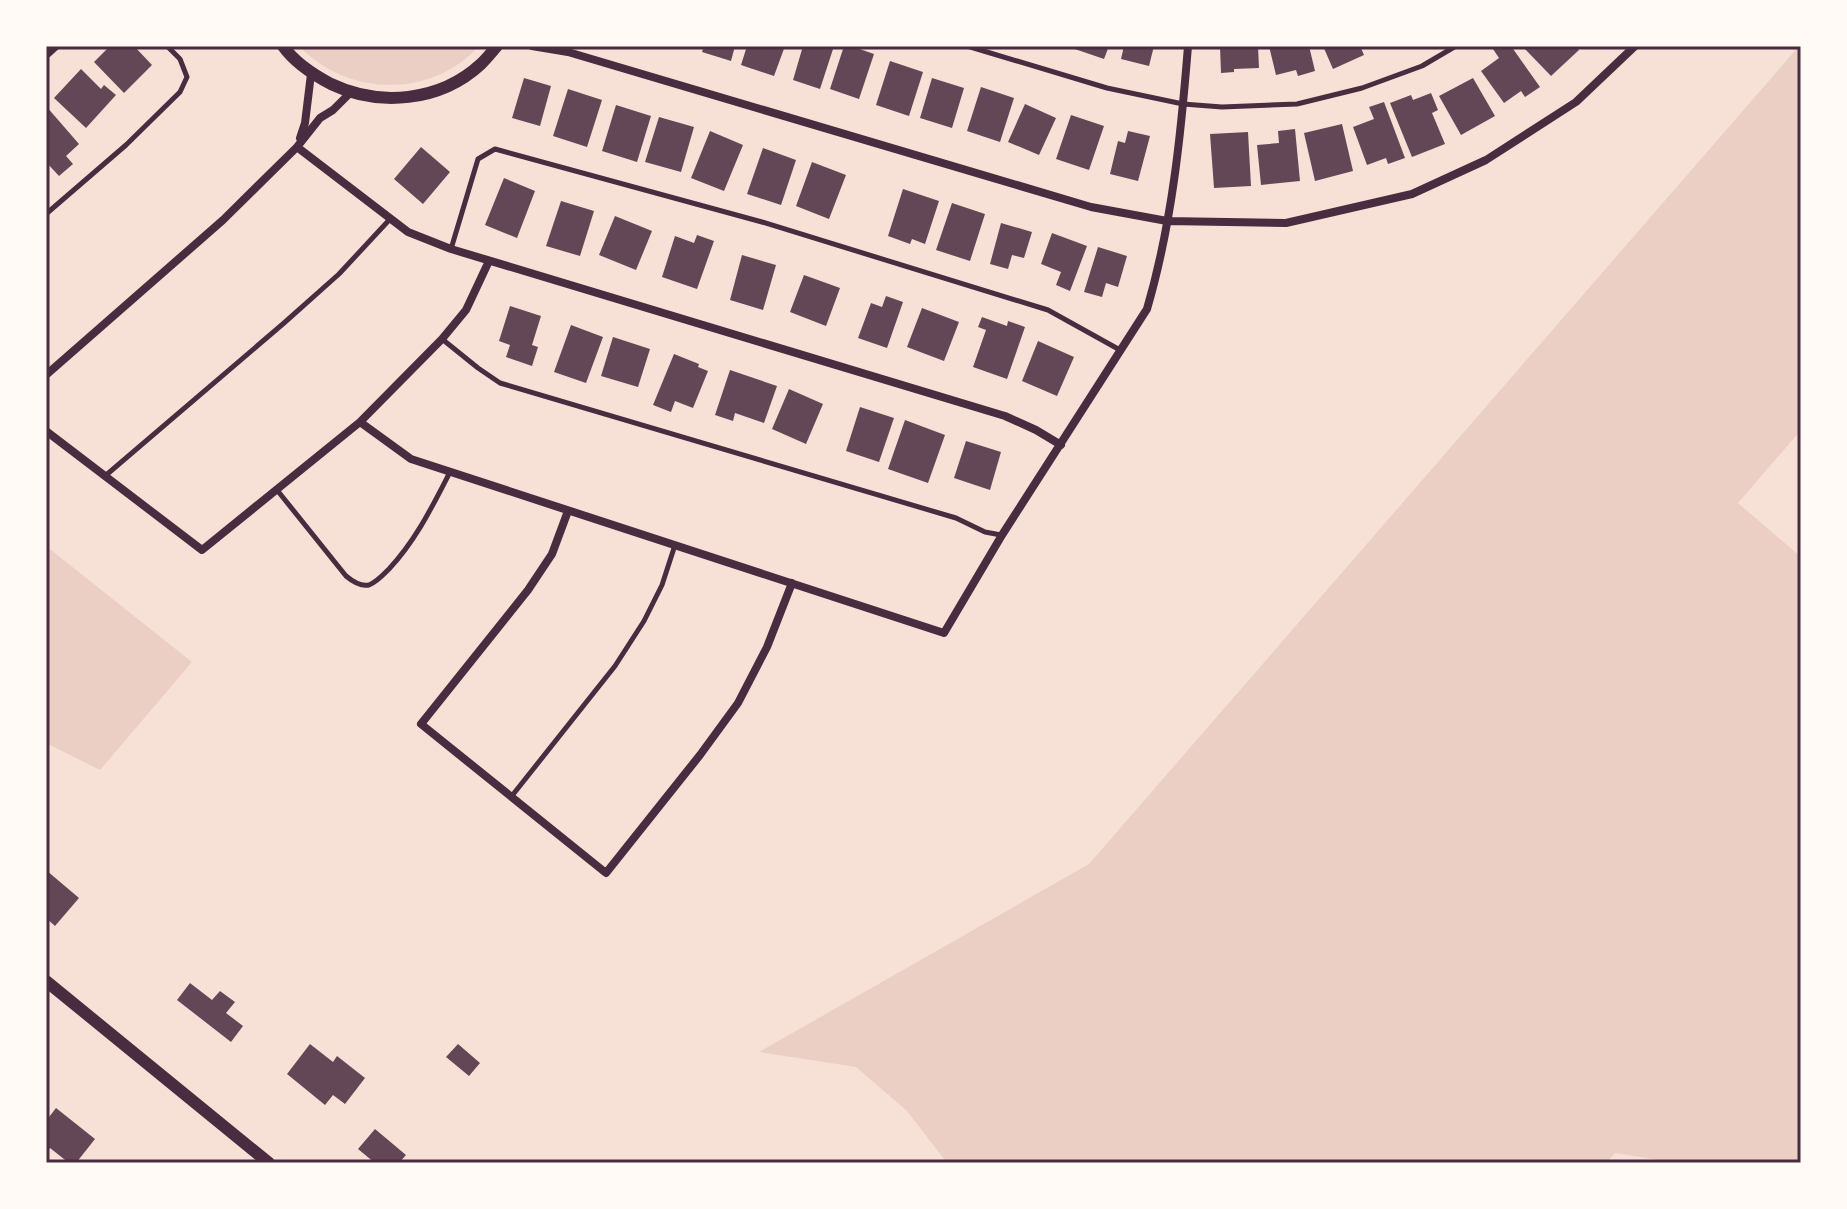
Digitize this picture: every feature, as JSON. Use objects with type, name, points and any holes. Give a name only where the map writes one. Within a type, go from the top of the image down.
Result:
[{"type":"street","points":[[46,55],[56,46]]},
{"type":"street","points":[[283,46],[311,74],[350,93],[384,99],[418,96],[451,85],[479,66],[497,46]]},
{"type":"street","points":[[532,46],[565,49],[1091,207],[1167,221],[1286,223],[1412,194],[1486,160],[1576,102],[1635,46]]},
{"type":"street","points":[[360,422],[411,459],[944,633],[1002,535],[1147,309],[1158,274],[1167,221],[1188,46]]},
{"type":"street","points":[[297,147],[305,123],[311,74]]},
{"type":"street","points":[[46,375],[223,220],[297,147],[320,118],[350,93]]},
{"type":"street","points":[[297,147],[408,232],[451,249],[1005,416],[1061,445]]},
{"type":"street","points":[[46,431],[202,550],[360,422],[442,339],[466,310],[489,261]]},
{"type":"street","points":[[568,511],[552,554],[528,590],[421,724],[606,873],[738,703],[767,647],[792,583]]},
{"type":"street","points":[[46,981],[269,1163]]},
{"type":"lane","points":[[46,214],[126,145],[180,92],[187,77],[180,59],[167,46]]},
{"type":"lane","points":[[967,46],[1107,88],[1183,104],[1222,107],[1297,104],[1362,88],[1422,66],[1456,46]]},
{"type":"lane","points":[[451,249],[478,159],[495,149],[762,222],[1048,310],[1121,350]]},
{"type":"lane","points":[[105,476],[339,274],[391,218]]},
{"type":"lane","points":[[442,339],[500,383],[956,518],[985,532],[1002,535]]},
{"type":"lane","points":[[277,490],[346,576],[360,585],[368,585],[378,580],[412,541],[450,472]]},
{"type":"lane","points":[[511,797],[615,666],[656,597],[675,545]]},
{"type":"shaded area","points":[[299,46],[479,46],[438,76],[414,83],[389,85],[341,75],[319,63]]},
{"type":"shaded area","points":[[1799,46],[1801,430],[1738,503],[1801,557],[1801,1163],[1677,1163],[1615,1153],[1606,1163],[947,1163],[907,1111],[856,1067],[759,1052],[1089,864]]},
{"type":"shaded area","points":[[46,546],[192,662],[100,770],[46,743]]},
{"type":"building","points":[[110,46],[134,46],[152,65],[124,93],[94,62]]},
{"type":"building","points":[[704,46],[735,46],[731,61],[702,52]]},
{"type":"building","points":[[747,46],[785,46],[774,76],[741,65]]},
{"type":"building","points":[[803,46],[810,49],[811,46],[834,46],[820,89],[793,80]]},
{"type":"building","points":[[844,46],[874,54],[859,99],[830,89]]},
{"type":"building","points":[[1066,46],[1109,46],[1104,59]]},
{"type":"building","points":[[1124,46],[1154,46],[1149,66],[1121,59]]},
{"type":"building","points":[[1220,46],[1258,46],[1259,68],[1221,73]]},
{"type":"building","points":[[1269,46],[1309,46],[1315,71],[1298,76],[1296,70],[1276,75]]},
{"type":"building","points":[[1323,46],[1360,46],[1364,55],[1333,69]]},
{"type":"building","points":[[1491,46],[1511,46],[1540,87],[1525,97],[1521,91],[1504,103],[1481,71],[1499,58]]},
{"type":"building","points":[[1522,46],[1575,46],[1579,50],[1551,76]]},
{"type":"building","points":[[890,61],[923,72],[909,116],[876,105]]},
{"type":"building","points":[[81,69],[101,89],[104,85],[116,95],[86,128],[54,98]]},
{"type":"building","points":[[524,78],[551,86],[540,126],[512,118]]},
{"type":"building","points":[[932,78],[964,88],[952,128],[920,118]]},
{"type":"building","points":[[1473,78],[1495,116],[1461,135],[1439,96]]},
{"type":"building","points":[[981,87],[1014,98],[1000,142],[967,131]]},
{"type":"building","points":[[568,89],[602,100],[587,147],[553,136]]},
{"type":"building","points":[[1431,93],[1438,110],[1432,113],[1445,144],[1412,157],[1390,103],[1411,95],[1413,100]]},
{"type":"building","points":[[1384,102],[1405,158],[1388,164],[1386,158],[1367,165],[1353,127],[1374,119],[1369,107]]},
{"type":"building","points":[[1025,104],[1056,118],[1039,155],[1008,142]]},
{"type":"building","points":[[616,105],[651,116],[637,162],[602,151]]},
{"type":"building","points":[[46,106],[79,144],[66,156],[73,164],[59,176],[46,162]]},
{"type":"building","points":[[1071,115],[1104,126],[1089,170],[1056,159]]},
{"type":"building","points":[[659,117],[694,127],[681,172],[645,162]]},
{"type":"building","points":[[1342,124],[1353,171],[1315,181],[1304,133]]},
{"type":"building","points":[[1295,129],[1300,181],[1261,185],[1257,145],[1279,143],[1278,131]]},
{"type":"building","points":[[710,131],[743,145],[724,191],[691,178]]},
{"type":"building","points":[[1128,131],[1150,136],[1138,181],[1110,174],[1118,141],[1125,143]]},
{"type":"building","points":[[1248,132],[1251,186],[1214,188],[1210,134]]},
{"type":"building","points":[[421,147],[450,172],[423,204],[394,179]]},
{"type":"building","points":[[763,148],[796,160],[781,205],[747,194]]},
{"type":"building","points":[[812,162],[846,175],[829,219],[796,206]]},
{"type":"building","points":[[504,178],[535,191],[517,238],[485,225]]},
{"type":"building","points":[[903,189],[939,201],[925,244],[912,239],[910,244],[888,236]]},
{"type":"building","points":[[561,201],[594,211],[580,256],[546,246]]},
{"type":"building","points":[[952,203],[985,214],[970,261],[936,250]]},
{"type":"building","points":[[615,216],[652,231],[636,270],[599,255]]},
{"type":"building","points":[[1001,223],[1032,232],[1024,258],[1012,255],[1008,269],[990,264]]},
{"type":"building","points":[[1052,233],[1087,246],[1070,291],[1056,285],[1061,272],[1041,264]]},
{"type":"building","points":[[697,235],[714,241],[697,289],[662,277],[675,236],[694,243]]},
{"type":"building","points":[[1098,247],[1127,256],[1118,287],[1106,283],[1102,297],[1084,292]]},
{"type":"building","points":[[742,255],[776,265],[763,310],[730,300]]},
{"type":"building","points":[[804,275],[840,288],[826,326],[790,312]]},
{"type":"building","points":[[886,296],[903,302],[887,348],[858,338],[871,303],[882,307]]},
{"type":"building","points":[[510,306],[541,316],[532,345],[538,347],[532,366],[506,357],[510,345],[499,341]]},
{"type":"building","points":[[922,308],[959,322],[944,361],[907,347]]},
{"type":"building","points":[[982,317],[1007,326],[1008,321],[1025,327],[1007,379],[973,367],[986,330],[978,327]]},
{"type":"building","points":[[571,325],[603,337],[586,383],[554,372]]},
{"type":"building","points":[[613,337],[650,349],[638,387],[601,376]]},
{"type":"building","points":[[1038,341],[1074,357],[1057,396],[1022,381]]},
{"type":"building","points":[[674,354],[708,371],[693,408],[675,401],[671,412],[653,405]]},
{"type":"building","points":[[730,370],[777,386],[764,423],[735,413],[733,421],[715,415]]},
{"type":"building","points":[[789,389],[823,404],[806,444],[772,429]]},
{"type":"building","points":[[860,407],[894,418],[879,462],[846,451]]},
{"type":"building","points":[[905,420],[945,435],[928,483],[888,469]]},
{"type":"building","points":[[966,441],[1001,452],[990,490],[954,478]]},
{"type":"building","points":[[46,870],[79,898],[55,926],[46,918]]},
{"type":"building","points":[[190,983],[212,1000],[220,991],[235,1002],[226,1013],[243,1026],[231,1042],[177,1000]]},
{"type":"building","points":[[310,1044],[333,1062],[337,1056],[365,1078],[345,1104],[333,1095],[325,1105],[287,1074]]},
{"type":"building","points":[[458,1044],[480,1063],[469,1076],[446,1057]]},
{"type":"building","points":[[56,1108],[95,1139],[76,1163],[69,1163],[50,1148],[46,1153],[46,1121]]},
{"type":"building","points":[[375,1129],[406,1155],[399,1163],[375,1163],[358,1149]]}]
